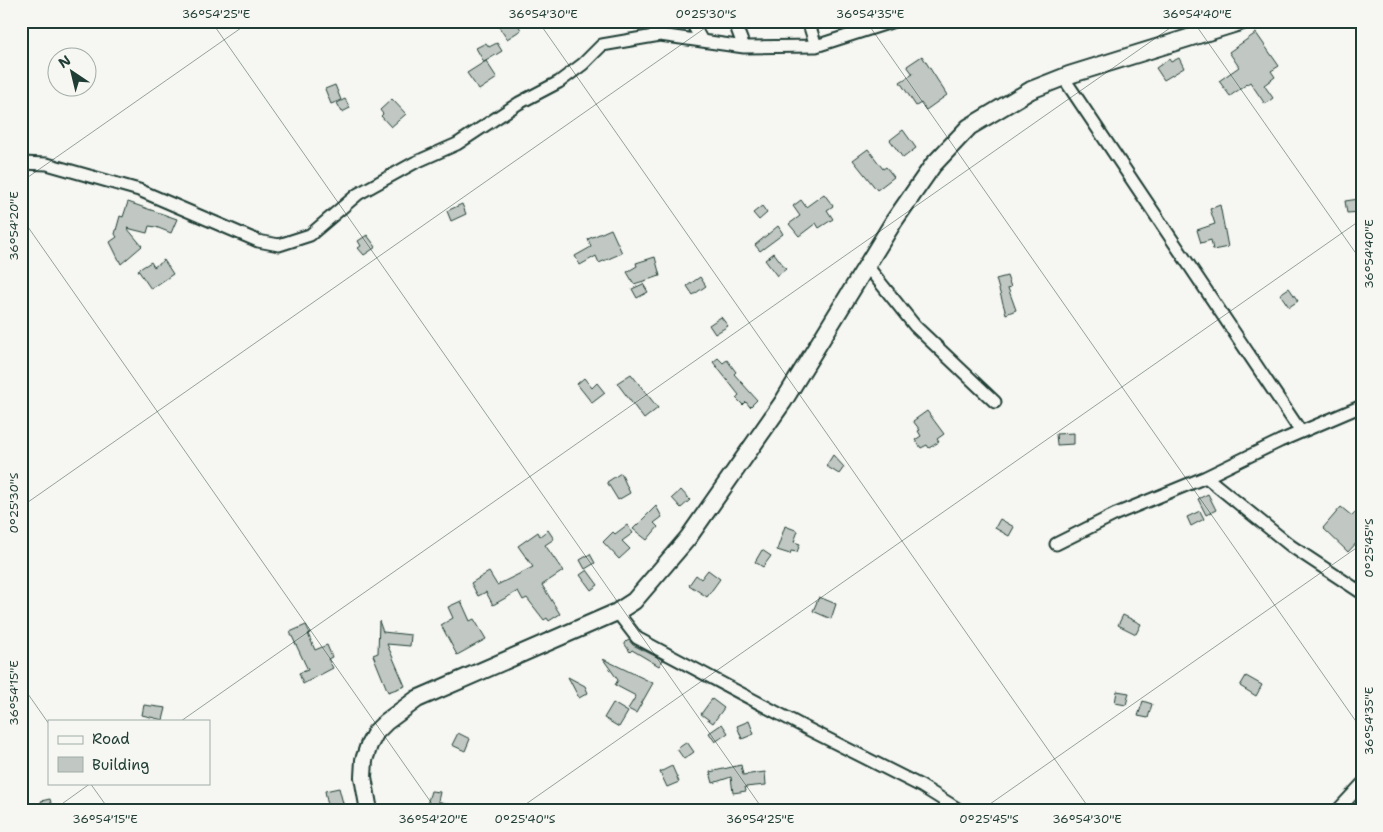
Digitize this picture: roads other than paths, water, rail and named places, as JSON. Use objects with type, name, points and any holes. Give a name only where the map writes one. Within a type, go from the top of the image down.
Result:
[{"type":"street","points":[[691,21],[702,41]]},
{"type":"street","points":[[734,21],[744,47]]},
{"type":"street","points":[[808,21],[816,46]]},
{"type":"street","points":[[369,811],[363,777],[369,745],[376,732],[400,710],[417,699],[617,612],[634,601],[688,538],[783,402],[867,266],[933,166],[969,127],[1031,90],[1063,77],[1243,21]]},
{"type":"street","points":[[21,164],[47,164],[139,190],[258,241],[280,245],[310,235],[358,194],[414,163],[457,144],[519,103],[559,82],[583,64],[602,45],[660,35],[744,47],[816,46],[893,22]]},
{"type":"street","points":[[1063,77],[1301,432]]},
{"type":"street","points":[[867,266],[916,326],[995,402]]},
{"type":"street","points":[[1056,544],[1116,514],[1206,477],[1301,432],[1362,406]]},
{"type":"street","points":[[1206,477],[1291,546],[1362,593]]},
{"type":"street","points":[[617,612],[637,638],[804,727],[922,786],[961,811]]},
{"type":"street","points":[[1336,811],[1362,784]]}]
